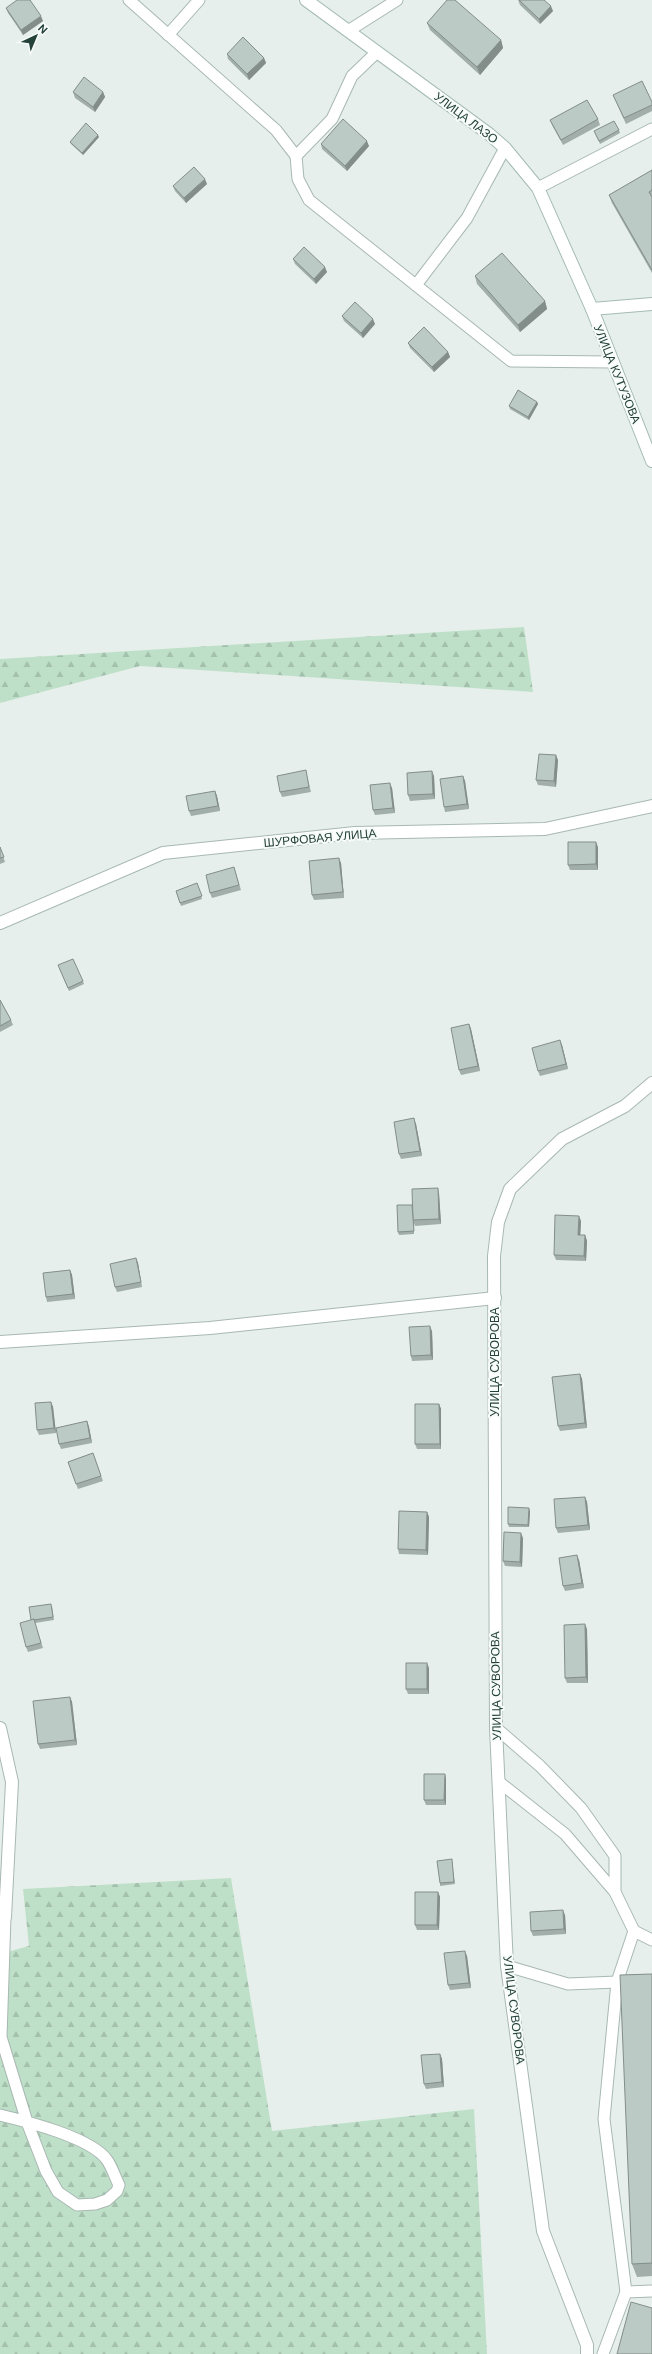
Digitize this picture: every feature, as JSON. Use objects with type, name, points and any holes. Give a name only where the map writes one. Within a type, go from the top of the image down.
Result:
[{"type":"street","name":"УЛИЦА ЛАЗО","points":[[306,0],[489,134],[504,148],[538,188],[592,309]]},
{"type":"street","points":[[592,309],[652,304]]},
{"type":"street","name":"УЛИЦА КУТУЗОВА","points":[[592,309],[652,461]]},
{"type":"street","name":"ШУРФОВАЯ УЛИЦА","points":[[0,923],[163,853],[355,833],[545,829],[652,806]]},
{"type":"street","name":"УЛИЦА СУВОРОВА","points":[[587,2354],[587,2345],[543,2231],[507,1966],[496,1728],[494,1256],[498,1222],[510,1188],[562,1139],[625,1106],[652,1083]]},
{"type":"street","points":[[0,1342],[210,1328],[495,1298]]},
{"type":"street","points":[[0,1728],[12,1782],[5,1917]]},
{"type":"lane","points":[[129,0],[276,130],[296,156],[298,178],[309,200],[416,284],[511,362],[612,362]]},
{"type":"lane","points":[[168,35],[199,0]]},
{"type":"lane","points":[[348,31],[397,0]]},
{"type":"lane","points":[[296,156],[332,119],[352,76],[377,52]]},
{"type":"lane","points":[[538,188],[652,129]]},
{"type":"lane","points":[[416,284],[467,218],[504,148]]},
{"type":"lane","points":[[496,1728],[540,1766],[581,1808],[615,1856],[615,1892]]},
{"type":"lane","points":[[499,1782],[565,1834],[615,1892],[634,1931],[652,1940]]},
{"type":"lane","points":[[0,2115],[27,2122],[89,2144],[106,2159],[119,2185],[117,2191],[107,2200],[95,2204],[77,2205],[58,2192],[46,2171],[27,2122],[1,2038],[5,1917]]},
{"type":"lane","points":[[603,2354],[626,2292],[604,2119],[617,1982],[634,1931]]},
{"type":"lane","points":[[507,1966],[568,1984],[617,1982]]},
{"type":"lane","points":[[626,2292],[652,2291]]},
{"type":"green space","points":[[524,627],[533,692],[140,666],[0,703],[0,659]]},
{"type":"green space","points":[[231,1878],[272,2131],[474,2109],[487,2354],[0,2354],[0,1954],[29,1946],[23,1889]]},
{"type":"building","points":[[17,0],[30,0],[41,16],[21,30],[6,8]]},
{"type":"building","points":[[447,0],[455,0],[501,40],[477,67],[427,23]]},
{"type":"building","points":[[519,0],[544,0],[551,6],[539,19]]},
{"type":"building","points":[[243,37],[264,58],[247,74],[227,54]]},
{"type":"building","points":[[84,77],[103,92],[93,107],[73,92]]},
{"type":"building","points":[[642,81],[652,105],[624,118],[613,95]]},
{"type":"building","points":[[587,100],[598,119],[561,140],[550,120]]},
{"type":"building","points":[[343,119],[367,141],[345,166],[321,144]]},
{"type":"building","points":[[614,121],[619,130],[599,141],[594,131]]},
{"type":"building","points":[[86,123],[98,135],[82,153],[70,142]]},
{"type":"building","points":[[194,167],[205,179],[184,198],[173,186]]},
{"type":"building","points":[[652,170],[652,190],[649,192],[652,197],[652,270],[609,195]]},
{"type":"building","points":[[304,247],[325,267],[314,279],[293,259]]},
{"type":"building","points":[[502,253],[545,301],[518,325],[475,276]]},
{"type":"building","points":[[355,302],[373,319],[361,333],[342,316]]},
{"type":"building","points":[[424,327],[448,352],[432,367],[408,343]]},
{"type":"building","points":[[518,390],[537,402],[528,417],[509,406]]},
{"type":"building","points":[[539,754],[556,755],[554,781],[536,780]]},
{"type":"building","points":[[306,770],[309,787],[280,792],[277,776]]},
{"type":"building","points":[[432,771],[433,794],[408,795],[407,773]]},
{"type":"building","points":[[463,776],[467,804],[444,807],[440,779]]},
{"type":"building","points":[[390,783],[393,808],[373,810],[370,785]]},
{"type":"building","points":[[215,791],[218,806],[189,811],[186,796]]},
{"type":"building","points":[[568,842],[596,842],[596,864],[568,865]]},
{"type":"building","points":[[0,847],[4,857],[0,858]]},
{"type":"building","points":[[339,858],[343,892],[312,895],[309,861]]},
{"type":"building","points":[[234,867],[239,885],[210,893],[206,875]]},
{"type":"building","points":[[197,883],[202,896],[180,903],[176,891]]},
{"type":"building","points":[[73,959],[83,981],[68,988],[58,965]]},
{"type":"building","points":[[0,1000],[11,1020],[0,1026]]},
{"type":"building","points":[[469,1024],[478,1066],[459,1070],[451,1028]]},
{"type":"building","points":[[560,1040],[566,1064],[538,1071],[532,1048]]},
{"type":"building","points":[[414,1118],[420,1151],[399,1154],[394,1122]]},
{"type":"building","points":[[438,1188],[439,1219],[413,1220],[412,1189]]},
{"type":"building","points":[[397,1205],[412,1205],[414,1231],[398,1232]]},
{"type":"building","points":[[555,1215],[579,1216],[578,1235],[585,1235],[584,1256],[554,1255]]},
{"type":"building","points":[[136,1258],[141,1282],[115,1287],[110,1264]]},
{"type":"building","points":[[70,1270],[73,1294],[46,1297],[43,1273]]},
{"type":"building","points":[[430,1326],[431,1355],[411,1356],[409,1327]]},
{"type":"building","points":[[580,1374],[585,1423],[558,1426],[552,1377]]},
{"type":"building","points":[[51,1402],[54,1428],[37,1430],[35,1403]]},
{"type":"building","points":[[415,1404],[439,1404],[440,1444],[415,1444]]},
{"type":"building","points":[[87,1421],[90,1438],[59,1444],[56,1428]]},
{"type":"building","points":[[93,1453],[101,1476],[76,1484],[68,1462]]},
{"type":"building","points":[[585,1497],[588,1525],[556,1528],[554,1499]]},
{"type":"building","points":[[508,1507],[529,1508],[528,1525],[508,1524]]},
{"type":"building","points":[[399,1511],[427,1512],[426,1550],[398,1549]]},
{"type":"building","points":[[504,1532],[521,1533],[520,1562],[503,1561]]},
{"type":"building","points":[[577,1555],[582,1583],[563,1586],[559,1558]]},
{"type":"building","points":[[51,1604],[53,1617],[31,1620],[29,1607]]},
{"type":"building","points":[[34,1619],[41,1643],[26,1647],[20,1623]]},
{"type":"building","points":[[585,1624],[586,1677],[565,1678],[564,1625]]},
{"type":"building","points":[[406,1663],[427,1663],[427,1689],[406,1689]]},
{"type":"building","points":[[70,1697],[75,1740],[38,1744],[33,1701]]},
{"type":"building","points":[[424,1774],[445,1774],[444,1800],[424,1800]]},
{"type":"building","points":[[452,1859],[454,1882],[440,1883],[437,1861]]},
{"type":"building","points":[[415,1892],[438,1892],[437,1925],[415,1925]]},
{"type":"building","points":[[563,1910],[564,1929],[531,1931],[530,1912]]},
{"type":"building","points":[[465,1951],[469,1983],[448,1985],[444,1953]]},
{"type":"building","points":[[652,1974],[652,2263],[632,2264],[620,1975]]},
{"type":"building","points":[[440,2054],[442,2082],[424,2084],[421,2055]]},
{"type":"building","points":[[631,2302],[652,2308],[652,2354],[617,2354]]}]
